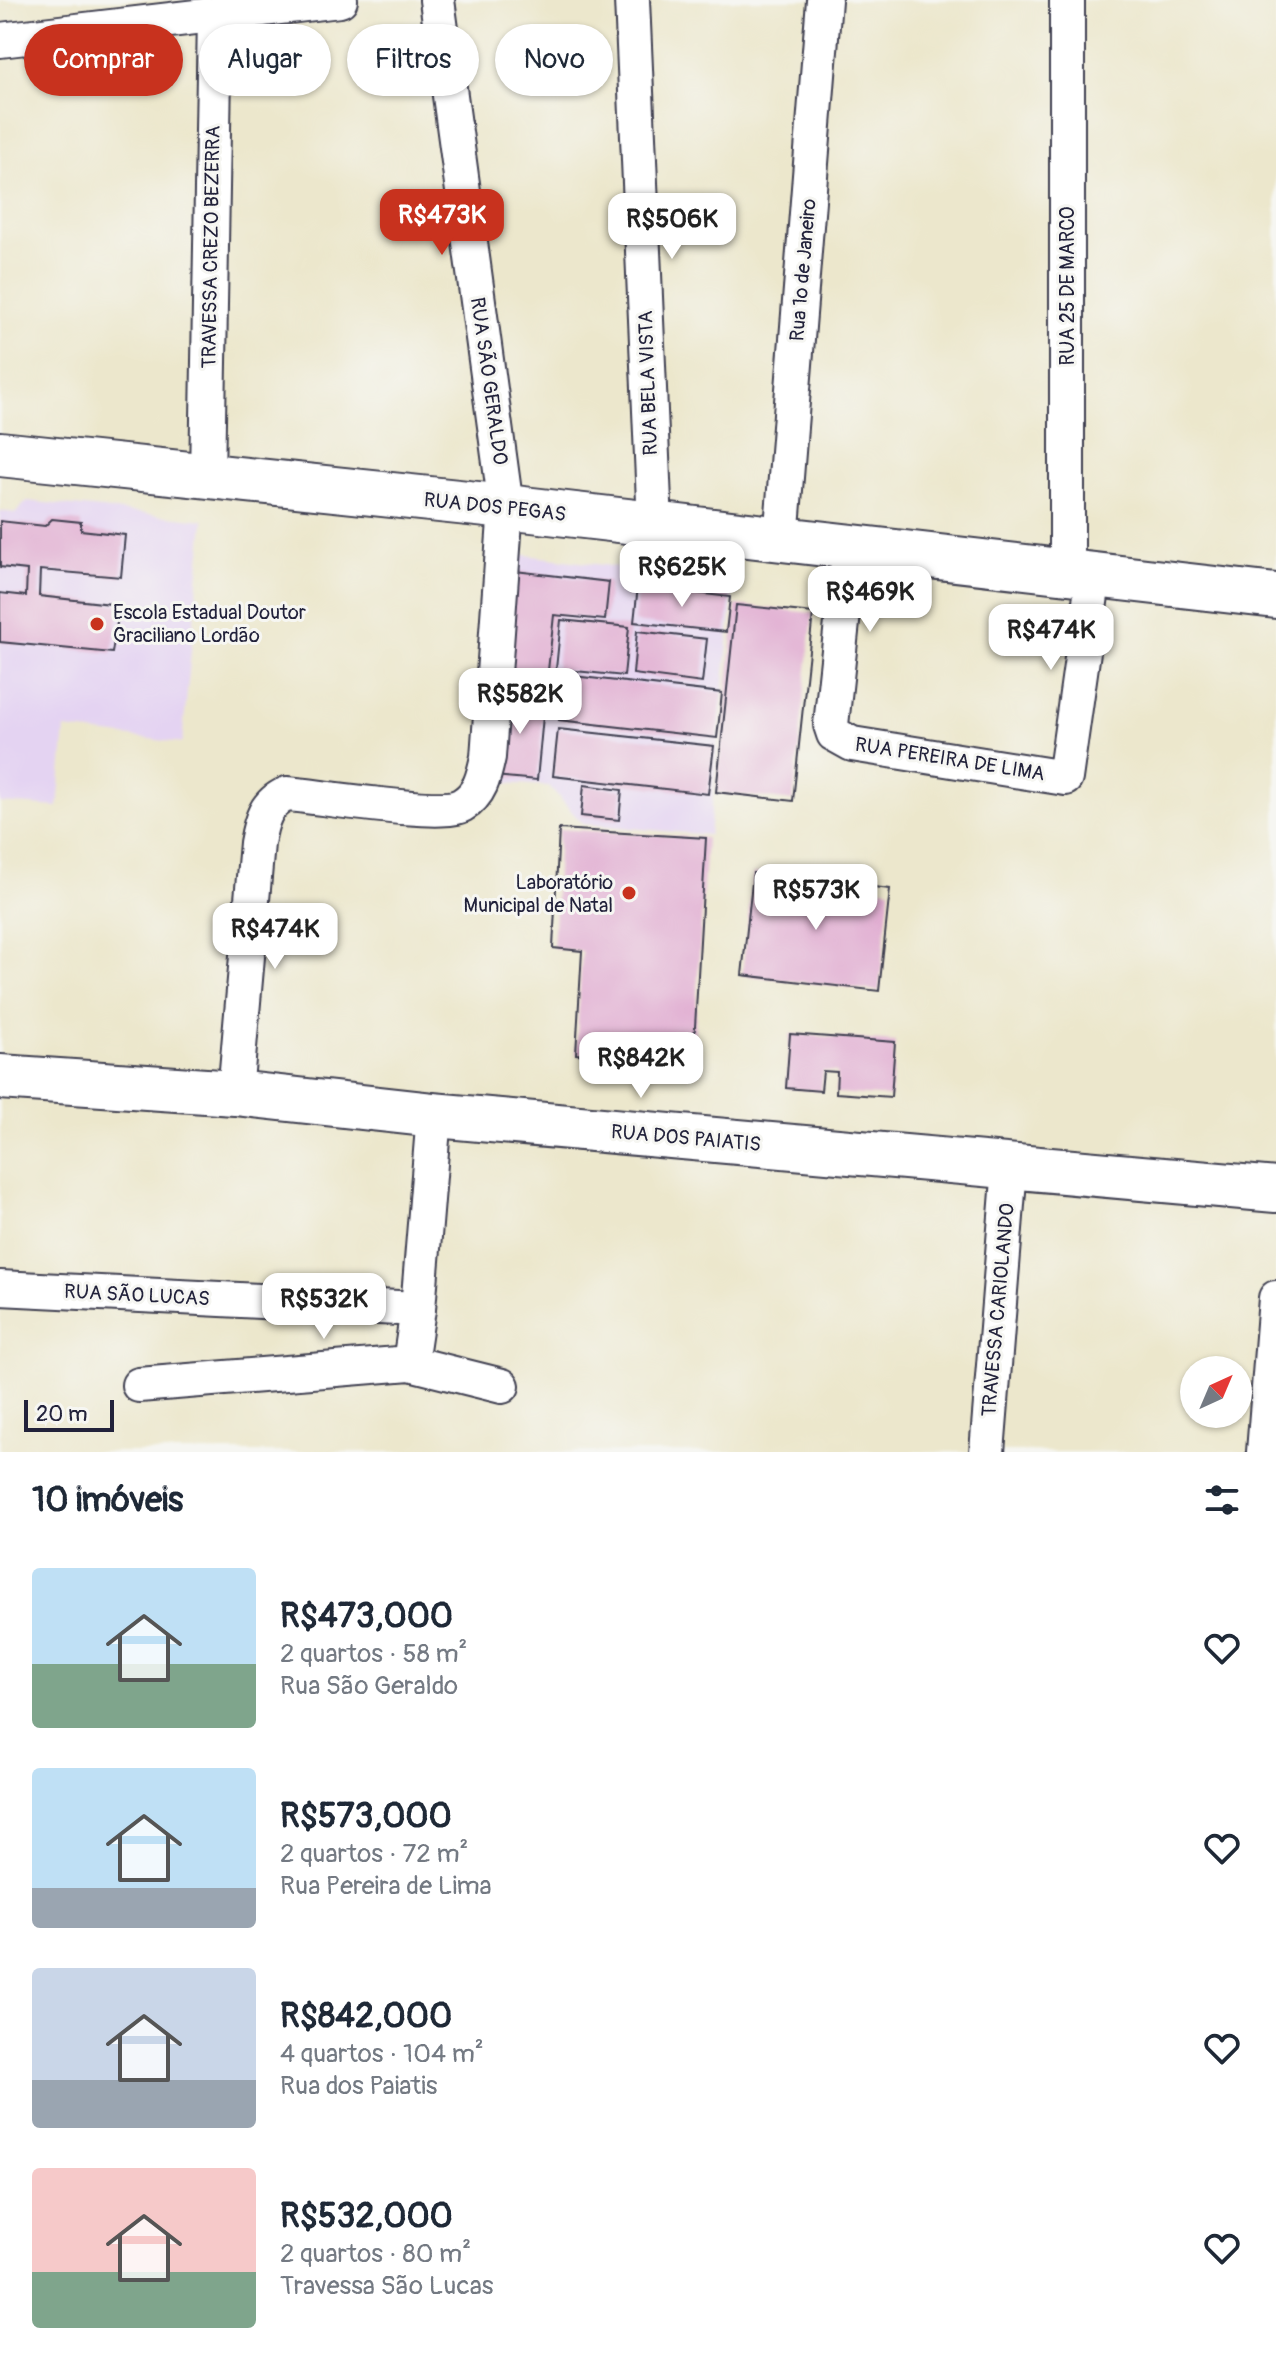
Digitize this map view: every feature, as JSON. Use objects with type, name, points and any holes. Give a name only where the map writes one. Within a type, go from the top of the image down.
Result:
[{"type":"main road","name":"RUA DOS PEGAS","points":[[0,454],[506,507],[1276,596]]},
{"type":"main road","name":"RUA DOS PAIATIS","points":[[0,1077],[235,1093],[434,1115],[1276,1190]]},
{"type":"street","points":[[0,40],[340,0]]},
{"type":"street","name":"RUA SÃO GERALDO","points":[[235,1093],[257,843],[261,821],[268,807],[287,794],[434,809],[459,807],[473,796],[483,780],[488,757],[506,507],[437,0]]},
{"type":"street","name":"RUA BELA VISTA","points":[[632,0],[655,525]]},
{"type":"street","name":"Rua 1º de Janeiro","points":[[781,540],[824,0]]},
{"type":"street","name":"RUA 25 DE MARCO","points":[[1065,778],[1081,573],[1067,0]]},
{"type":"street","name":"TRAVESSA CREZO BEZERRA","points":[[207,478],[215,15]]},
{"type":"street","name":"RUA PEREIRA DE LIMA","points":[[850,548],[831,725],[834,734],[852,744],[1065,778]]},
{"type":"street","points":[[410,1363],[418,1309],[434,1115]]},
{"type":"street","name":"TRAVESSA CARIOLANDO","points":[[987,1452],[1010,1167]]},
{"type":"street","name":"RUA SÃO LUCAS","points":[[0,1288],[418,1309]]},
{"type":"street","points":[[1264,1452],[1276,1298]]},
{"type":"street","points":[[139,1385],[410,1363],[502,1386]]},
{"type":"shaded area","name":"Escola Estadual Doutor Graciliano Lordão","points":[[27,501],[204,520],[182,743],[65,729],[58,807],[0,803],[0,511],[16,513]]},
{"type":"shaded area","points":[[518,554],[734,582],[709,835],[583,824],[549,786],[491,782]]},
{"type":"building","points":[[52,519],[81,522],[81,530],[125,535],[121,577],[40,570],[39,596],[120,605],[112,653],[0,642],[0,593],[26,596],[27,570],[0,567],[0,521],[45,526]]},
{"type":"building","points":[[515,571],[609,582],[605,620],[554,615],[546,689],[503,685]]},
{"type":"building","points":[[638,586],[730,597],[726,632],[634,622]]},
{"type":"building","points":[[736,605],[813,613],[793,801],[716,792]]},
{"type":"building","points":[[561,620],[629,627],[624,676],[556,669]]},
{"type":"building","points":[[637,631],[707,639],[702,683],[633,674]]},
{"type":"building","points":[[564,675],[722,693],[717,738],[559,720]]},
{"type":"building","points":[[504,691],[545,695],[537,780],[494,776]]},
{"type":"building","points":[[558,729],[714,746],[708,794],[553,776]]},
{"type":"building","points":[[584,785],[622,790],[619,820],[581,816]]},
{"type":"building","name":"Laboratório Municipal de Natal","points":[[559,829],[706,838],[693,1061],[576,1054],[582,951],[553,948]]},
{"type":"building","points":[[753,873],[890,889],[879,991],[742,975]]},
{"type":"building","points":[[790,1034],[895,1042],[891,1097],[836,1093],[837,1072],[823,1071],[821,1091],[786,1088]]},
{"type":"place","name":"Escola Estadual Doutor Graciliano Lordão","points":[[97,624]]},
{"type":"place","name":"Laboratório Municipal de Natal","points":[[629,893]]}]
